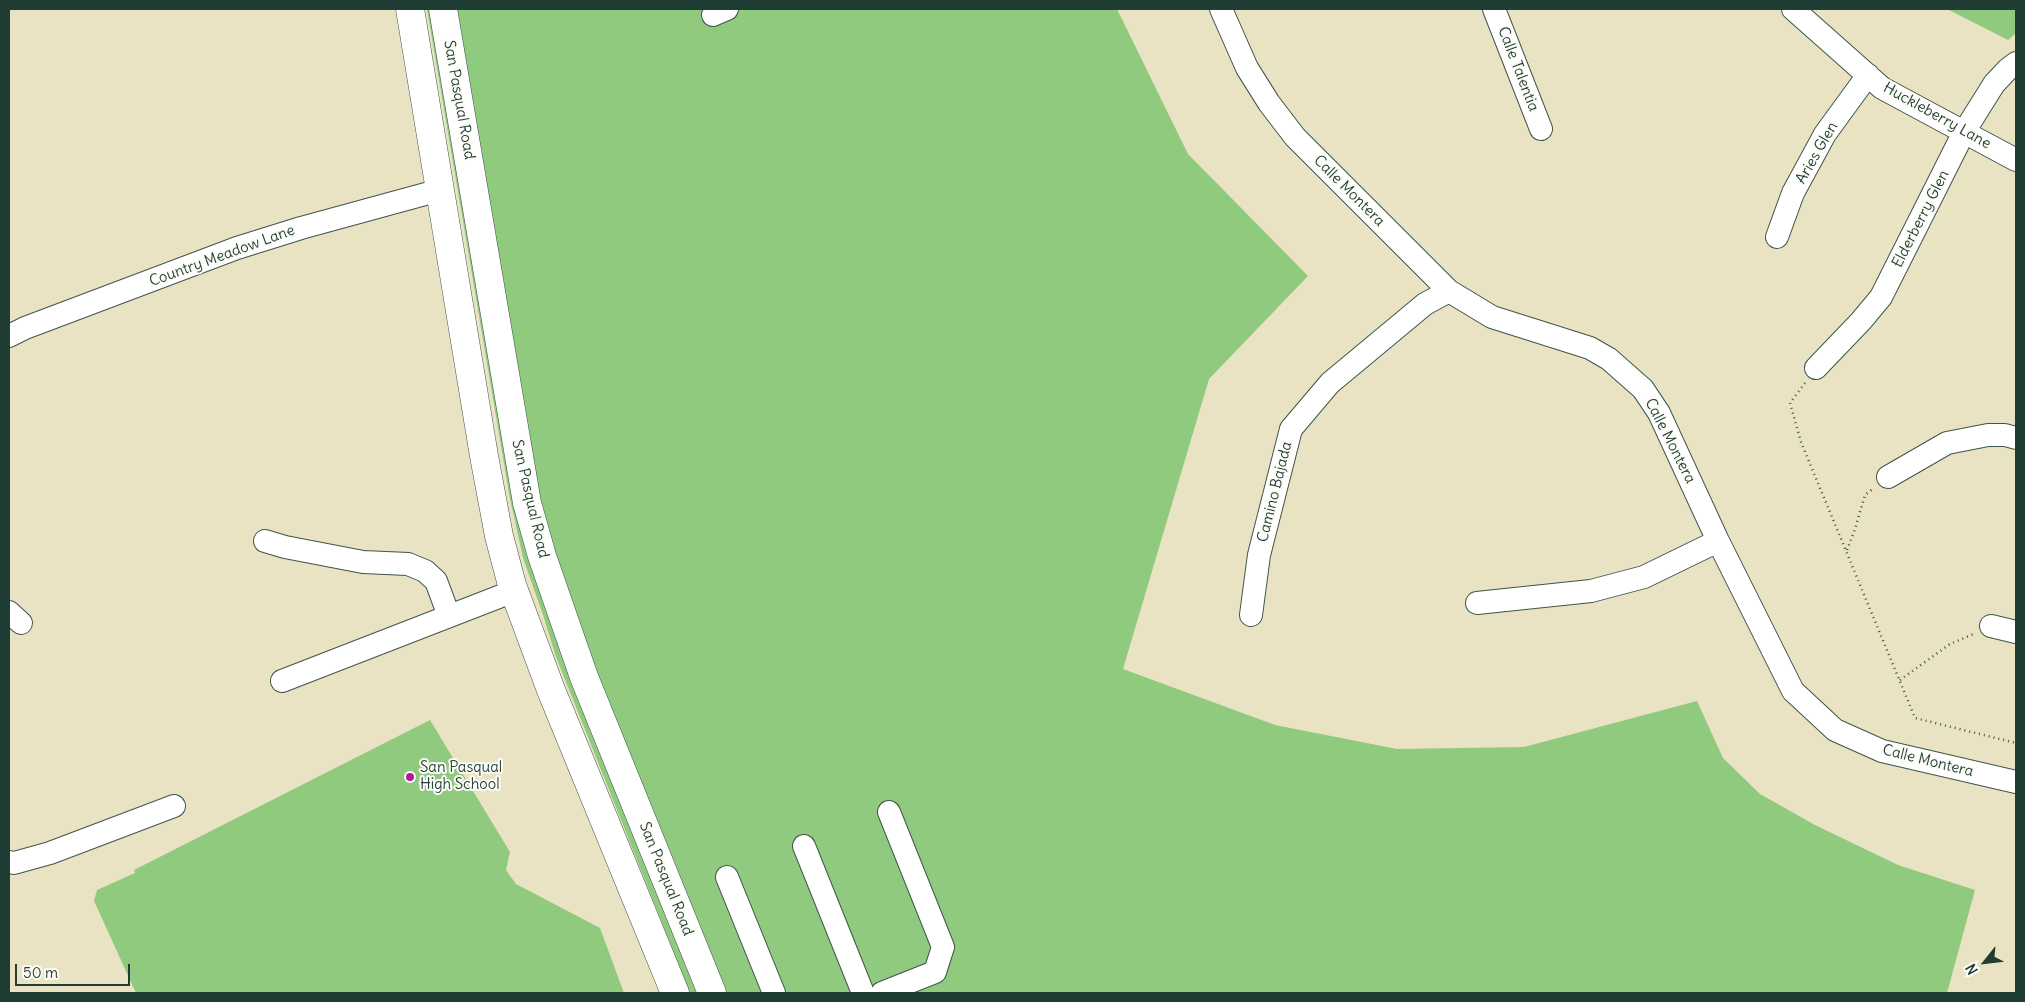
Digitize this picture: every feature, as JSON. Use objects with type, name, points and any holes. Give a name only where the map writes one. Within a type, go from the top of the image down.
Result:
[{"type":"main road","points":[[410,9],[499,536],[514,591],[551,690],[675,993]]},
{"type":"main road","name":"San Pasqual Road","points":[[443,9],[515,435],[530,512],[542,556],[580,668],[712,993]]},
{"type":"street","name":"Calle Montera","points":[[1221,9],[1247,68],[1269,103],[1295,137],[1449,291],[1492,317],[1590,348],[1609,359],[1643,389],[1659,412],[1718,541],[1793,691],[1835,730],[1882,751],[2016,782]]},
{"type":"street","name":"Calle Talentia","points":[[1494,9],[1541,129]]},
{"type":"street","name":"Huckleberry Lane","points":[[1793,9],[1882,88],[2016,160]]},
{"type":"street","name":"Elderberry Glen","points":[[1816,368],[1881,297],[1964,132],[1994,84],[2016,63]]},
{"type":"street","name":"Aries Glen","points":[[1777,237],[1793,194],[1825,134],[1868,75]]},
{"type":"street","name":"Country Meadow Lane","points":[[9,336],[25,328],[237,248],[301,228],[440,190]]},
{"type":"street","name":"Camino Bajada","points":[[1251,615],[1259,555],[1291,429],[1330,383],[1425,304],[1449,291]]},
{"type":"street","points":[[1888,477],[1947,443],[1988,435],[2005,435],[2016,438]]},
{"type":"street","points":[[265,541],[284,547],[363,562],[408,564],[425,571],[436,581],[449,616]]},
{"type":"street","points":[[1477,603],[1592,592],[1644,577],[1718,541]]},
{"type":"street","points":[[282,681],[514,591]]},
{"type":"street","points":[[1990,626],[2016,632]]},
{"type":"street","points":[[9,862],[14,863],[50,853],[174,806]]},
{"type":"street","points":[[882,993],[935,972],[944,947],[889,812]]},
{"type":"street","points":[[804,846],[863,993]]},
{"type":"street","points":[[727,877],[774,993]]},
{"type":"path","points":[[1816,368],[1790,403],[1801,442],[1915,718],[2016,743]]},
{"type":"path","points":[[1847,551],[1856,529],[1865,495],[1888,477]]},
{"type":"path","points":[[1900,680],[1950,644],[1990,626]]},
{"type":"green space","points":[[427,9],[1117,9],[1188,154],[1308,276],[1209,379],[1123,669],[1275,725],[1397,749],[1524,747],[1697,701],[1723,758],[1760,794],[1815,825],[1898,865],[1975,890],[1947,993],[690,993],[556,657],[523,558],[510,499]]},
{"type":"green space","points":[[1947,9],[2016,9],[2016,33],[2008,40]]},
{"type":"green space","name":"San Pasqual High School","points":[[430,720],[510,852],[506,870],[516,884],[600,928],[624,993],[136,993],[94,901],[97,890],[135,873],[134,870]]},
{"type":"place","name":"San Pasqual High School","points":[[410,777]]}]
